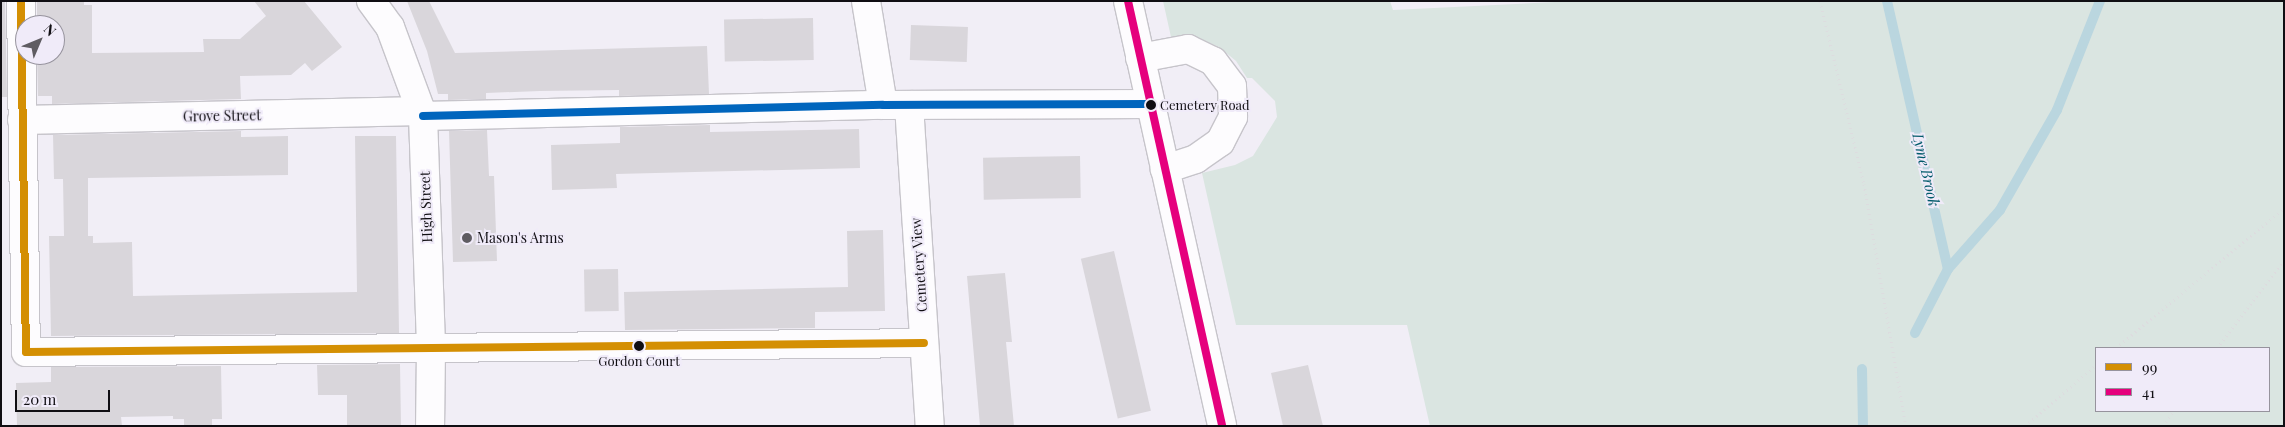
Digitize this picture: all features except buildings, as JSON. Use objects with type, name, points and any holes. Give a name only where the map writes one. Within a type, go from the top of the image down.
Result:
[{"type":"street","points":[[21,1],[26,352],[924,343]]},
{"type":"street","name":"High Street","points":[[371,1],[390,27],[422,113],[432,349],[430,426]]},
{"type":"street","name":"Cemetery View","points":[[866,1],[896,105],[924,343],[930,426]]},
{"type":"street","points":[[1128,1],[1149,104],[1222,426]]},
{"type":"street","points":[[1140,58],[1188,49],[1213,60],[1232,86],[1233,117],[1220,142],[1196,159],[1165,168]]},
{"type":"street","points":[[422,113],[896,105],[1149,104]]},
{"type":"street","name":"Grove Street","points":[[22,120],[422,113]]},
{"type":"path","points":[[1820,1],[1864,184],[1906,426]]},
{"type":"path","points":[[2117,347],[2284,208]]},
{"type":"path","points":[[2218,347],[2284,260]]},
{"type":"path","points":[[2025,426],[2095,366]]},
{"type":"path","points":[[2163,426],[2173,412]]},
{"type":"shaded area","points":[[1163,1],[1390,1],[1393,10],[1575,1],[2284,1],[2284,426],[1430,426],[1407,325],[1236,325],[1202,173],[1235,165],[1253,156],[1277,117],[1275,101],[1252,78],[1247,78],[1236,61],[1219,47],[1194,36],[1171,37]]},
{"type":"waterway","name":"Lyme Brook","points":[[1887,1],[1948,269],[1915,333]]},
{"type":"waterway","points":[[1948,269],[2000,210],[2057,110],[2100,1]]},
{"type":"waterway","name":"Lyme Brook","points":[[1862,369],[1863,426]]},
{"type":"transit line","name":"99","points":[[21,1],[26,352],[924,343]]},
{"type":"transit line","name":"41","points":[[1128,1],[1222,426]]},
{"type":"transit line","points":[[423,116],[883,105],[1149,104]]},
{"type":"place","name":"Cemetery Road","points":[[1151,105]]},
{"type":"place","name":"Mason's Arms","points":[[467,238]]},
{"type":"place","name":"Gordon Court","points":[[639,346]]}]
